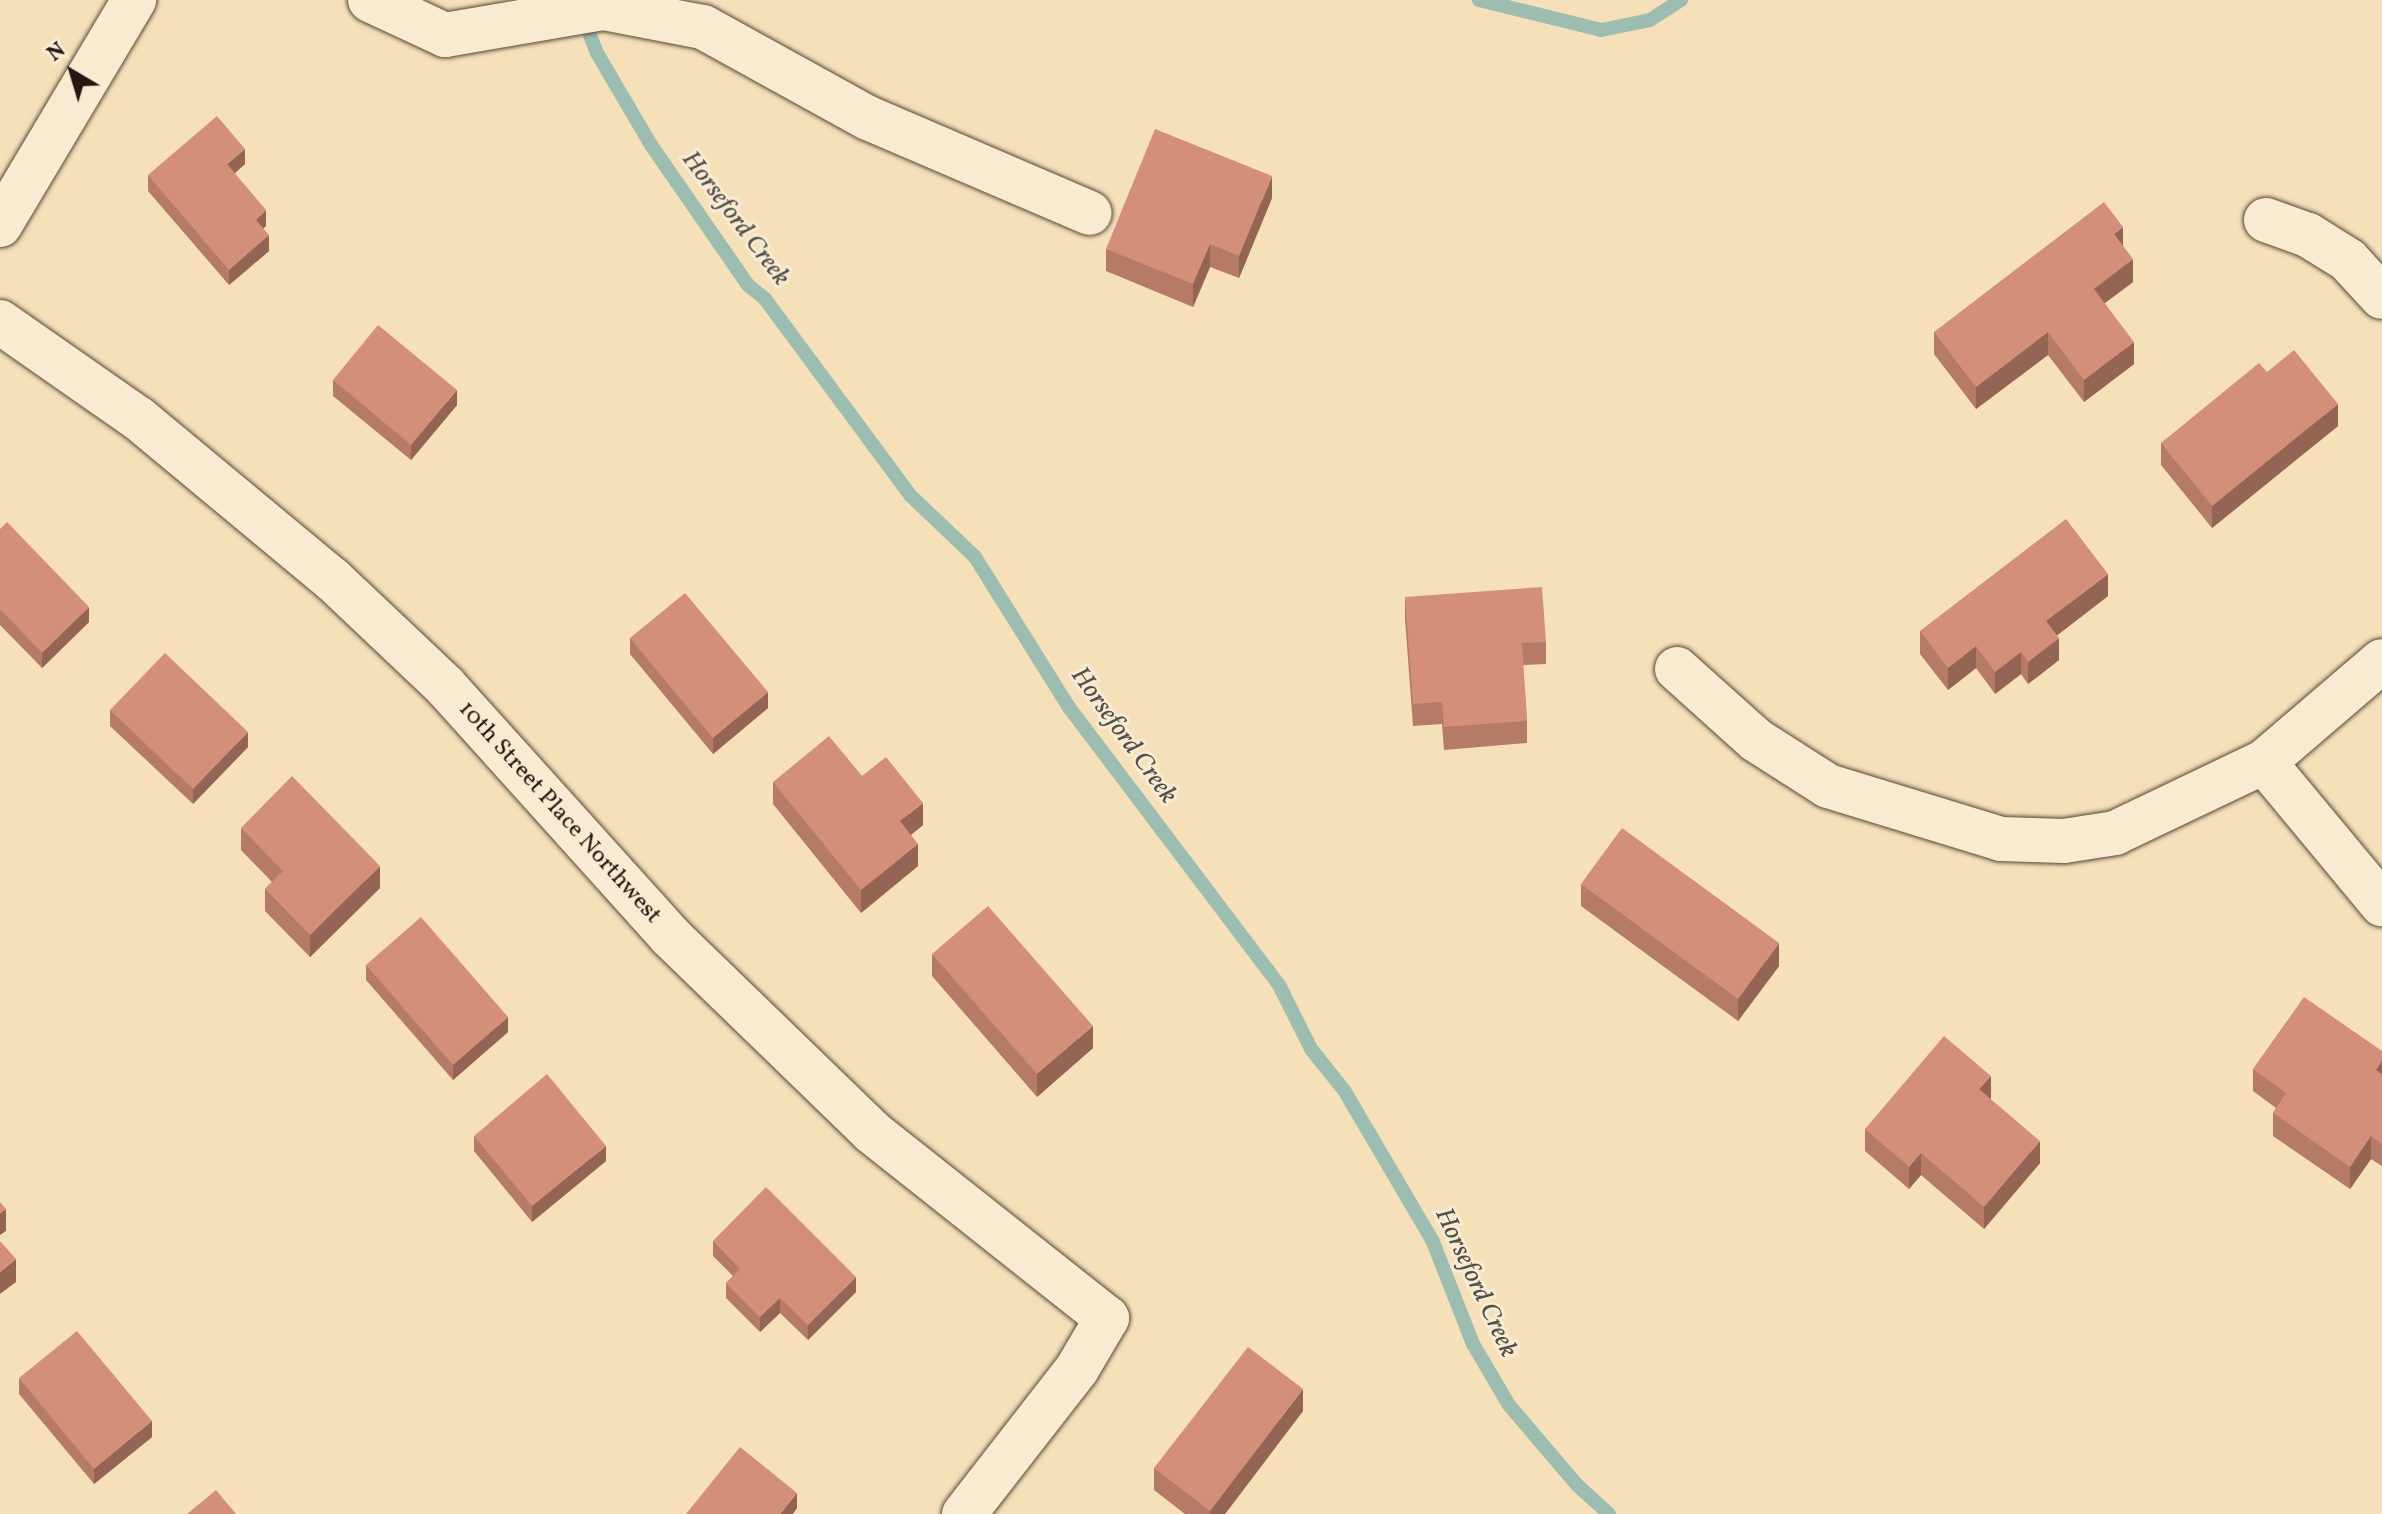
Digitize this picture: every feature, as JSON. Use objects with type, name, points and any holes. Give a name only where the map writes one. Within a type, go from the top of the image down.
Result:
[{"type":"street","points":[[0,225],[134,0]]},
{"type":"street","points":[[370,0],[445,35],[603,8],[703,27],[868,118],[1090,213]]},
{"type":"street","points":[[2266,220],[2308,235],[2348,260],[2382,297]]},
{"type":"street","name":"10th Street Place Northwest","points":[[0,322],[163,438],[332,579],[445,686],[670,936],[872,1132],[1107,1318],[1077,1369],[964,1514]]},
{"type":"street","points":[[1677,669],[1756,740],[1828,786],[2001,839],[2064,841],[2115,833],[2264,762],[2382,661]]},
{"type":"street","points":[[2264,762],[2382,904]]},
{"type":"building","points":[[217,116],[245,149],[227,164],[266,210],[256,220],[269,235],[229,270],[148,175]]},
{"type":"building","points":[[1155,129],[1272,176],[1239,256],[1210,244],[1193,284],[1106,249]]},
{"type":"building","points":[[2104,202],[2123,227],[2114,234],[2133,259],[2094,289],[2134,342],[2084,380],[2048,332],[1976,387],[1934,332]]},
{"type":"building","points":[[378,325],[457,390],[411,445],[333,380]]},
{"type":"building","points":[[2294,350],[2338,404],[2212,506],[2161,443],[2259,363],[2267,372]]},
{"type":"building","points":[[2066,519],[2108,574],[2046,621],[2059,638],[2028,662],[2021,652],[1995,672],[1976,646],[1948,668],[1920,631]]},
{"type":"building","points":[[7,522],[89,607],[42,653],[0,609],[0,529]]},
{"type":"building","points":[[1542,587],[1546,642],[1522,643],[1527,721],[1444,727],[1442,702],[1413,704],[1405,597]]},
{"type":"building","points":[[685,593],[768,692],[713,738],[630,638]]},
{"type":"building","points":[[165,653],[248,732],[193,789],[110,710]]},
{"type":"building","points":[[829,736],[862,776],[886,757],[923,803],[900,821],[918,844],[861,890],[773,782]]},
{"type":"building","points":[[292,776],[380,866],[310,935],[265,889],[283,871],[241,828]]},
{"type":"building","points":[[1622,828],[1779,943],[1738,999],[1581,884]]},
{"type":"building","points":[[988,906],[1093,1026],[1037,1074],[932,954]]},
{"type":"building","points":[[421,917],[508,1017],[453,1065],[366,965]]},
{"type":"building","points":[[2304,997],[2382,1051],[2382,1061],[2376,1070],[2382,1074],[2382,1144],[2371,1136],[2350,1167],[2273,1113],[2286,1093],[2253,1069]]},
{"type":"building","points":[[1944,1036],[1991,1076],[1979,1089],[2040,1141],[1984,1207],[1921,1153],[1909,1167],[1865,1129]]},
{"type":"building","points":[[547,1074],[606,1146],[532,1206],[474,1136]]},
{"type":"building","points":[[766,1187],[856,1277],[808,1325],[780,1298],[760,1317],[726,1283],[740,1269],[713,1241]]},
{"type":"building","points":[[0,1241],[16,1259],[0,1272]]},
{"type":"building","points":[[77,1331],[152,1421],[94,1469],[19,1378]]},
{"type":"building","points":[[1248,1347],[1303,1389],[1210,1511],[1154,1468]]},
{"type":"building","points":[[740,1447],[797,1493],[780,1514],[686,1514]]},
{"type":"building","points":[[216,1490],[236,1514],[187,1514]]},
{"type":"waterway","name":"Horseford Creek","points":[[1479,0],[1601,30],[1650,20],[1681,0]]},
{"type":"waterway","name":"Horseford Creek","points":[[582,15],[597,53],[651,145],[748,285],[765,299],[911,496],[975,557],[1068,706],[1279,985],[1311,1049],[1344,1090],[1433,1242],[1473,1344],[1509,1405],[1577,1485],[1609,1514]]}]
